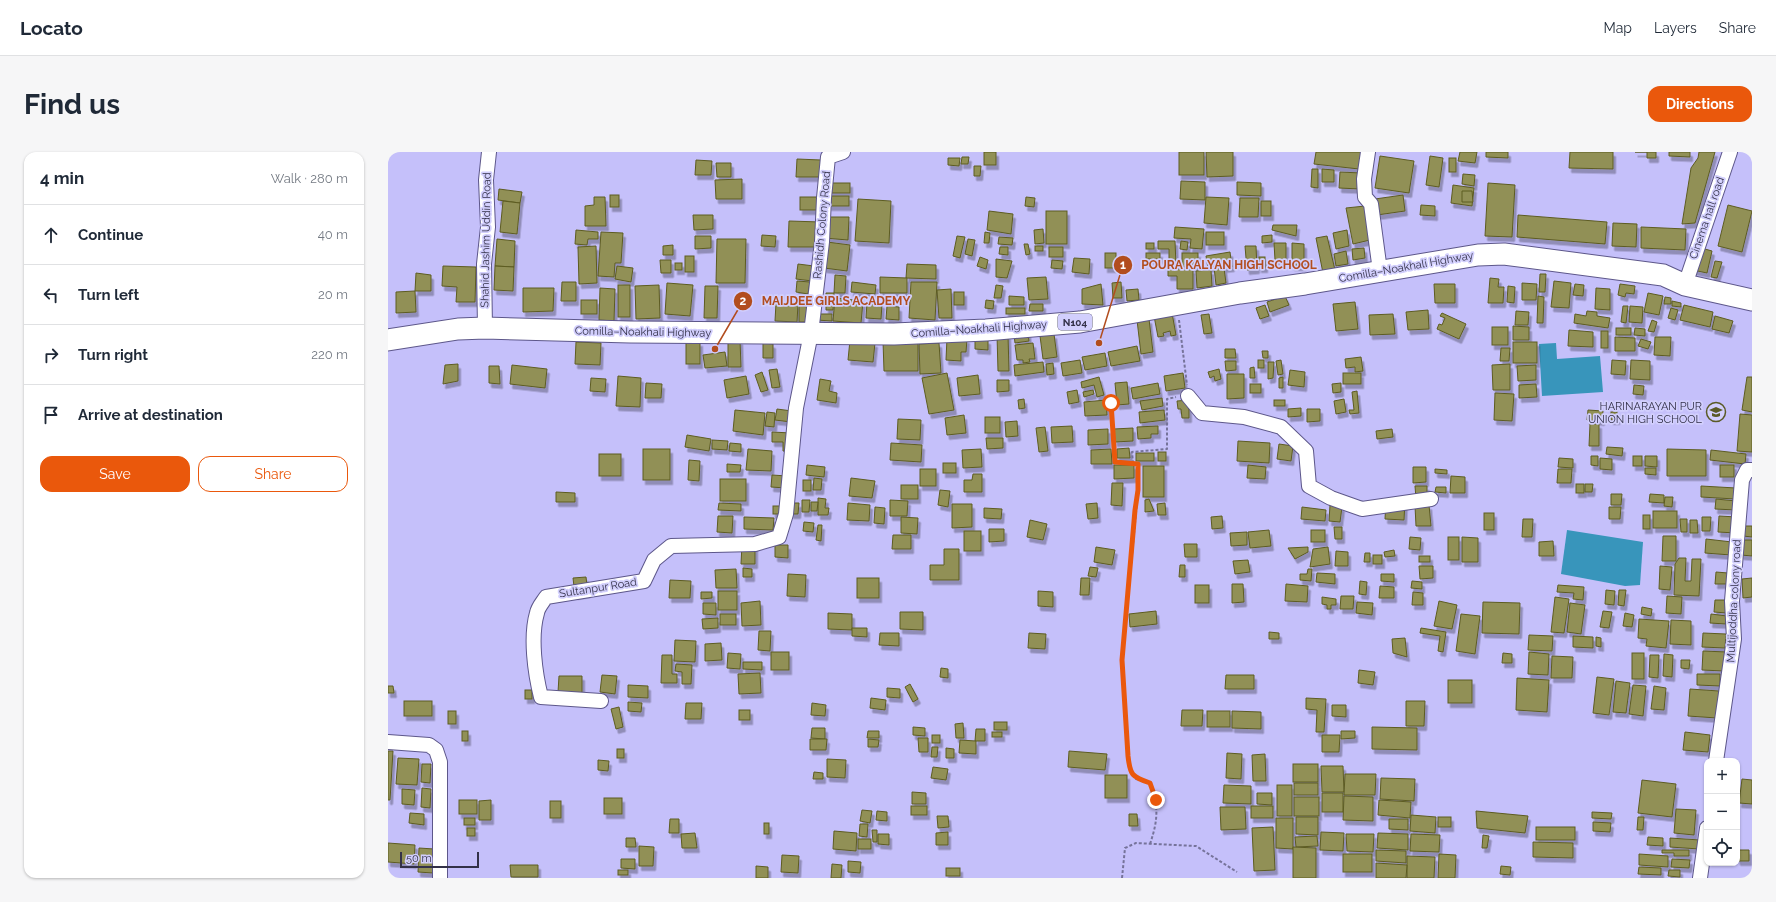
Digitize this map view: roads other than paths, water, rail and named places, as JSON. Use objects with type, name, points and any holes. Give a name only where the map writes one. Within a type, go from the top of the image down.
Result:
[{"type":"highway","name":"Comilla–Noakhali Highway","points":[[388,340],[458,329],[485,328],[630,332],[894,334],[986,330],[1080,322],[1240,293],[1305,284],[1478,255],[1504,254],[1663,275],[1685,285],[1752,300]]},
{"type":"street","name":"Shahid Jashim Uddin Road","points":[[485,328],[484,264],[488,227],[486,180],[489,152]]},
{"type":"street","name":"Rashidh Colony Road","points":[[811,333],[822,242],[828,157],[843,152]]},
{"type":"street","points":[[1368,152],[1364,179],[1365,197],[1371,204],[1380,271]]},
{"type":"street","name":"Cinema hall road","points":[[1685,285],[1730,152]]},
{"type":"street","name":"Sultanpur Road","points":[[601,701],[541,697],[535,673],[535,634],[537,613],[546,597],[644,581],[654,560],[671,546],[755,544],[779,537],[786,514],[796,408],[811,333]]},
{"type":"street","points":[[1188,396],[1202,413],[1244,417],[1281,427],[1306,451],[1309,486],[1331,498],[1362,509],[1431,498]]},
{"type":"street","name":"Multijoddha colony road","points":[[1716,758],[1734,639],[1732,601],[1742,480],[1747,470],[1752,470]]},
{"type":"street","points":[[388,742],[429,744],[436,750],[440,762],[440,878]]},
{"type":"street","points":[[1700,878],[1707,830]]},
{"type":"water","points":[[1556,343],[1557,359],[1600,356],[1603,392],[1542,396],[1539,344]]},
{"type":"water","points":[[1567,530],[1643,542],[1640,585],[1625,586],[1561,574]]},
{"type":"place","name":"POURA KALYAN HIGH SCHOOL","points":[[1099,343]]},
{"type":"place","name":"MAIJDEE GIRLS ACADEMY","points":[[715,349]]},
{"type":"place","name":"HARINARAYAN PUR UNION HIGH SCHOOL","points":[[1716,412]]}]
